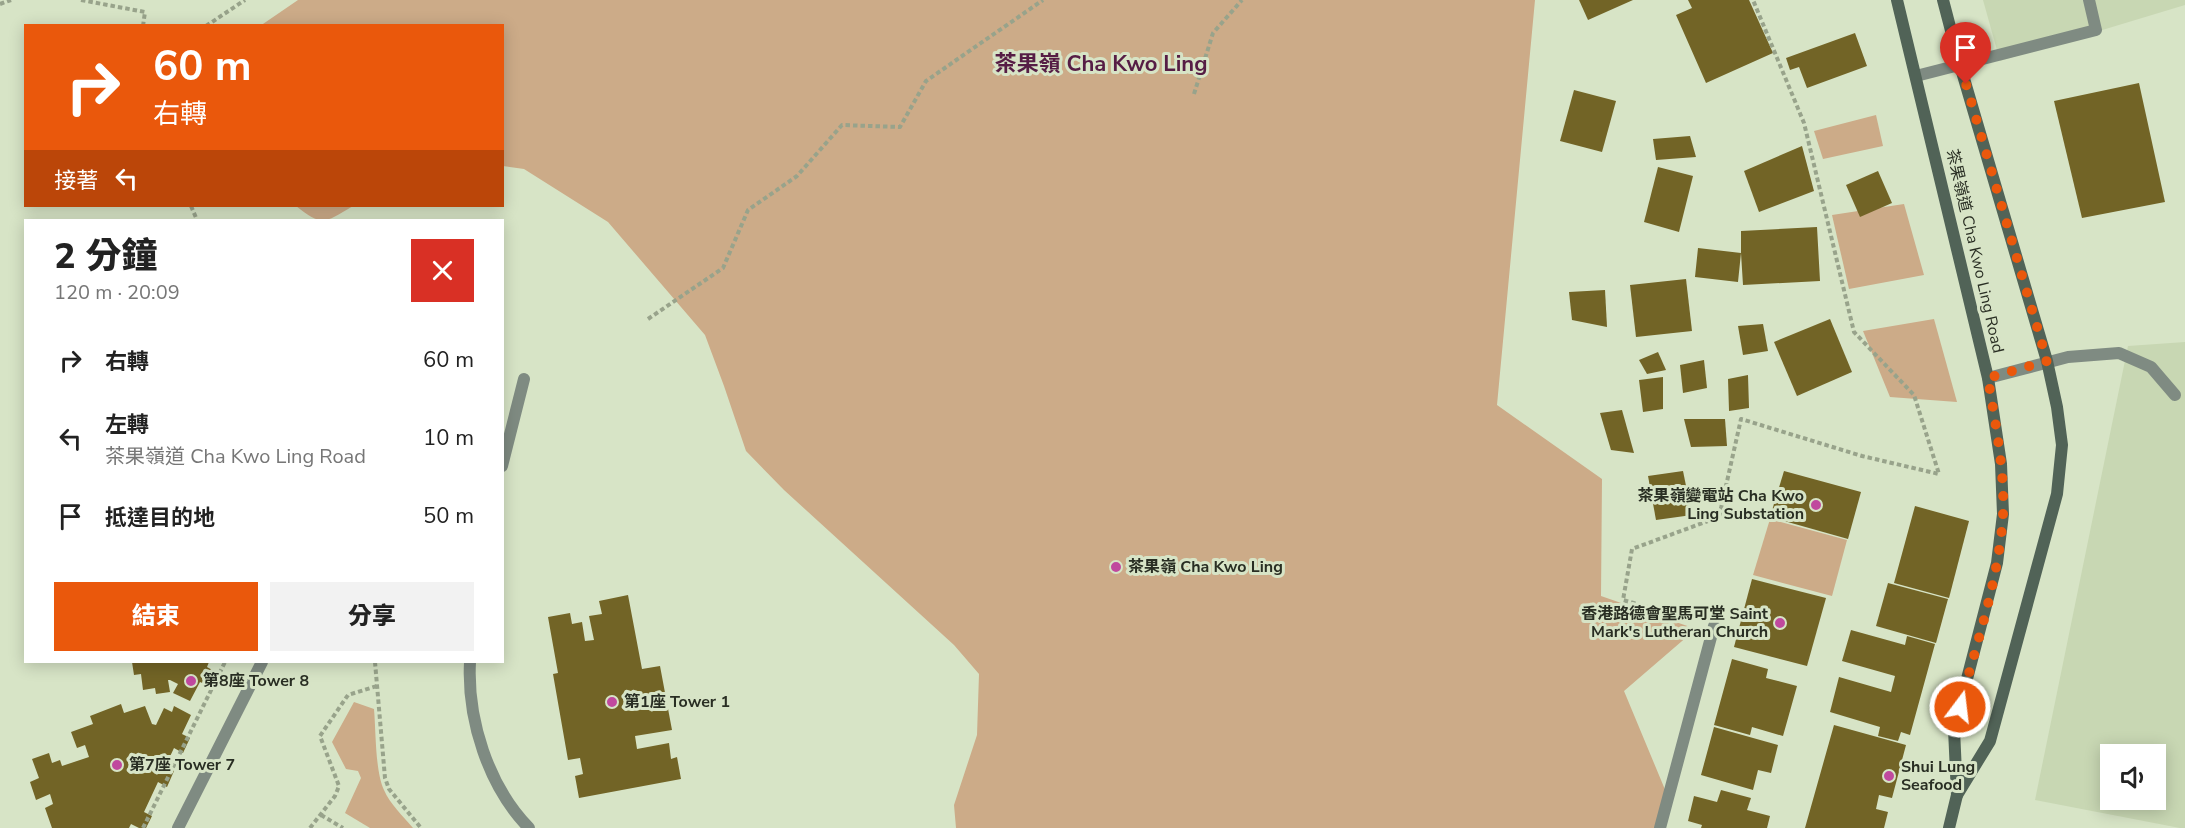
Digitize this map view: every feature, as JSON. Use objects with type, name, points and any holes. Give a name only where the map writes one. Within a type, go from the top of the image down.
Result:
[{"type":"main road","name":"茶果嶺道 Cha Kwo Ling Road","points":[[1897,0],[1988,378],[2001,464],[2003,514],[1997,563],[1954,729],[1957,795],[1949,828]]},
{"type":"main road","name":"茶果嶺道 Cha Kwo Ling Road","points":[[1943,0],[2047,361],[2057,407],[2062,446],[2057,494],[1990,741],[1957,795]]},
{"type":"street","points":[[1916,76],[2096,30],[2089,0]]},
{"type":"street","points":[[1988,378],[2047,361],[2119,353],[2151,367],[2175,395]]},
{"type":"street","points":[[504,458],[524,379]]},
{"type":"street","points":[[1660,828],[1714,626]]},
{"type":"street","points":[[178,828],[261,663]]},
{"type":"street","points":[[470,663],[472,704],[479,736],[489,765],[502,793],[519,818],[529,828]]},
{"type":"path","points":[[0,4],[11,0]]},
{"type":"path","points":[[81,0],[145,12],[143,24]]},
{"type":"path","points":[[209,24],[245,0]]},
{"type":"path","points":[[648,319],[723,268],[748,210],[797,176],[842,125],[900,127],[926,81],[1043,0]]},
{"type":"path","points":[[1194,94],[1213,33],[1242,0]]},
{"type":"path","points":[[1699,622],[1623,600],[1632,549],[1719,517],[1741,419],[1862,456],[1939,474],[1914,395],[1854,332],[1804,123],[1753,0]]},
{"type":"path","points":[[143,828],[225,663]]},
{"type":"path","points":[[375,663],[385,777],[389,789],[421,828]]},
{"type":"path","points":[[310,828],[335,796],[339,786],[320,736],[348,695],[377,686]]},
{"type":"path","points":[[321,815],[342,828]]},
{"type":"shaded area","points":[[298,0],[1535,0],[1497,405],[1602,479],[1601,596],[1696,629],[1624,691],[1666,792],[1656,828],[956,828],[954,805],[977,735],[979,674],[954,645],[784,490],[746,451],[705,335],[608,222],[524,169],[504,166],[504,24],[263,24]]},
{"type":"shaded area","points":[[1983,0],[2185,0],[2185,5],[2000,61]]},
{"type":"shaded area","points":[[1876,115],[1883,146],[1823,159],[1814,131]]},
{"type":"shaded area","points":[[1904,204],[1924,275],[1849,289],[1832,215]]},
{"type":"shaded area","points":[[297,207],[351,207],[329,219],[312,217]]},
{"type":"shaded area","points":[[1934,319],[1957,402],[1890,397],[1863,331]]},
{"type":"shaded area","points":[[2185,342],[2185,828],[2035,800],[2128,346]]},
{"type":"shaded area","points":[[1770,519],[1847,540],[1832,596],[1753,575]]},
{"type":"shaded area","points":[[354,702],[374,709],[377,762],[381,782],[390,800],[413,828],[370,828],[345,813],[361,778],[358,771],[346,769],[332,742]]},
{"type":"building","points":[[1579,0],[1633,0],[1588,20]]},
{"type":"building","points":[[1688,0],[1749,0],[1773,53],[1706,83],[1676,15],[1692,8]]},
{"type":"building","points":[[1855,33],[1867,66],[1807,88],[1799,67],[1790,70],[1786,58]]},
{"type":"building","points":[[2139,83],[2165,202],[2082,218],[2054,101]]},
{"type":"building","points":[[1574,90],[1616,101],[1602,152],[1560,141]]},
{"type":"building","points":[[1690,136],[1696,157],[1656,160],[1653,139]]},
{"type":"building","points":[[1802,146],[1814,191],[1759,212],[1744,171]]},
{"type":"building","points":[[1658,167],[1693,176],[1679,232],[1644,222]]},
{"type":"building","points":[[1878,171],[1892,203],[1860,217],[1846,185]]},
{"type":"building","points":[[1817,227],[1820,281],[1743,285],[1741,231]]},
{"type":"building","points":[[1698,248],[1741,253],[1738,282],[1695,277]]},
{"type":"building","points":[[1686,279],[1692,331],[1636,337],[1630,285]]},
{"type":"building","points":[[1605,290],[1607,327],[1572,320],[1569,292]]},
{"type":"building","points":[[1830,319],[1852,372],[1797,396],[1774,342]]},
{"type":"building","points":[[1763,324],[1768,351],[1743,355],[1738,326]]},
{"type":"building","points":[[1658,352],[1666,370],[1647,374],[1639,360]]},
{"type":"building","points":[[1704,360],[1707,388],[1683,393],[1680,365]]},
{"type":"building","points":[[1748,375],[1749,408],[1729,411],[1728,379]]},
{"type":"building","points":[[1663,377],[1663,409],[1643,412],[1639,380]]},
{"type":"building","points":[[1622,410],[1634,453],[1611,450],[1600,413]]},
{"type":"building","points":[[1684,419],[1725,419],[1727,446],[1691,447]]},
{"type":"building","points":[[1683,471],[1692,515],[1656,520],[1648,476]]},
{"type":"building","name":"茶果嶺變電站 Cha Kwo Ling Substation","points":[[1784,471],[1861,492],[1848,539],[1770,517]]},
{"type":"building","points":[[1915,506],[1969,521],[1949,598],[1894,583]]},
{"type":"building","name":"香港路德會聖馬可堂 Saint Mark's Lutheran Church","points":[[1752,579],[1826,598],[1807,666],[1734,647]]},
{"type":"building","points":[[1888,583],[1948,599],[1936,643],[1876,626]]},
{"type":"building","name":"第1座 Tower 1","points":[[628,595],[642,669],[660,666],[672,730],[635,736],[637,749],[669,743],[671,759],[677,757],[681,779],[579,798],[575,776],[583,774],[580,758],[568,760],[553,674],[558,673],[548,617],[570,613],[572,624],[582,622],[585,641],[594,640],[589,616],[602,614],[599,601]]},
{"type":"building","points":[[1851,630],[1905,645],[1907,636],[1935,644],[1910,735],[1901,732],[1898,741],[1878,736],[1880,727],[1830,712],[1839,677],[1891,692],[1895,676],[1842,661]]},
{"type":"building","points":[[1732,659],[1768,669],[1766,678],[1797,686],[1783,736],[1752,727],[1750,735],[1714,725]]},
{"type":"building","name":"第8座 Tower 8","points":[[132,663],[209,663],[207,667],[214,671],[207,685],[200,682],[190,701],[173,693],[178,684],[170,680],[168,680],[170,692],[156,694],[155,688],[143,690],[141,674],[134,675]]},
{"type":"building","name":"第7座 Tower 7","points":[[121,704],[124,713],[145,706],[152,724],[156,725],[164,708],[172,712],[174,706],[191,715],[182,734],[190,738],[183,753],[174,748],[165,767],[174,771],[167,787],[158,782],[144,812],[152,816],[146,828],[139,828],[131,824],[129,828],[52,828],[45,808],[53,804],[50,794],[36,800],[30,782],[39,778],[32,759],[49,753],[52,763],[60,760],[62,766],[89,757],[85,745],[77,748],[71,732],[93,724],[90,716]]},
{"type":"building","points":[[1834,725],[1906,745],[1892,798],[1879,795],[1876,809],[1888,812],[1884,828],[1805,828]]},
{"type":"building","points":[[1714,727],[1778,745],[1771,773],[1758,770],[1753,790],[1701,775]]},
{"type":"building","points":[[1721,790],[1751,798],[1747,810],[1770,816],[1767,828],[1701,828],[1702,825],[1688,821],[1694,796],[1717,802]]},
{"type":"place","name":"茶果嶺變電站 Cha Kwo Ling Substation","points":[[1816,505]]},
{"type":"place","name":"茶果嶺 Cha Kwo Ling","points":[[1116,567]]},
{"type":"place","name":"香港路德會聖馬可堂 Saint Mark's Lutheran Church","points":[[1780,623]]},
{"type":"place","name":"第8座 Tower 8","points":[[191,681]]},
{"type":"place","name":"第1座 Tower 1","points":[[612,702]]},
{"type":"place","name":"第7座 Tower 7","points":[[117,765]]},
{"type":"place","name":"Shui Lung Seafood","points":[[1889,776]]},
{"type":"district","name":"茶果嶺 Cha Kwo Ling","points":[[1101,64]]},
{"type":"route","points":[[1960,707],[1997,563],[2003,514],[2001,464],[1988,378],[2047,361],[1966,84]]}]
